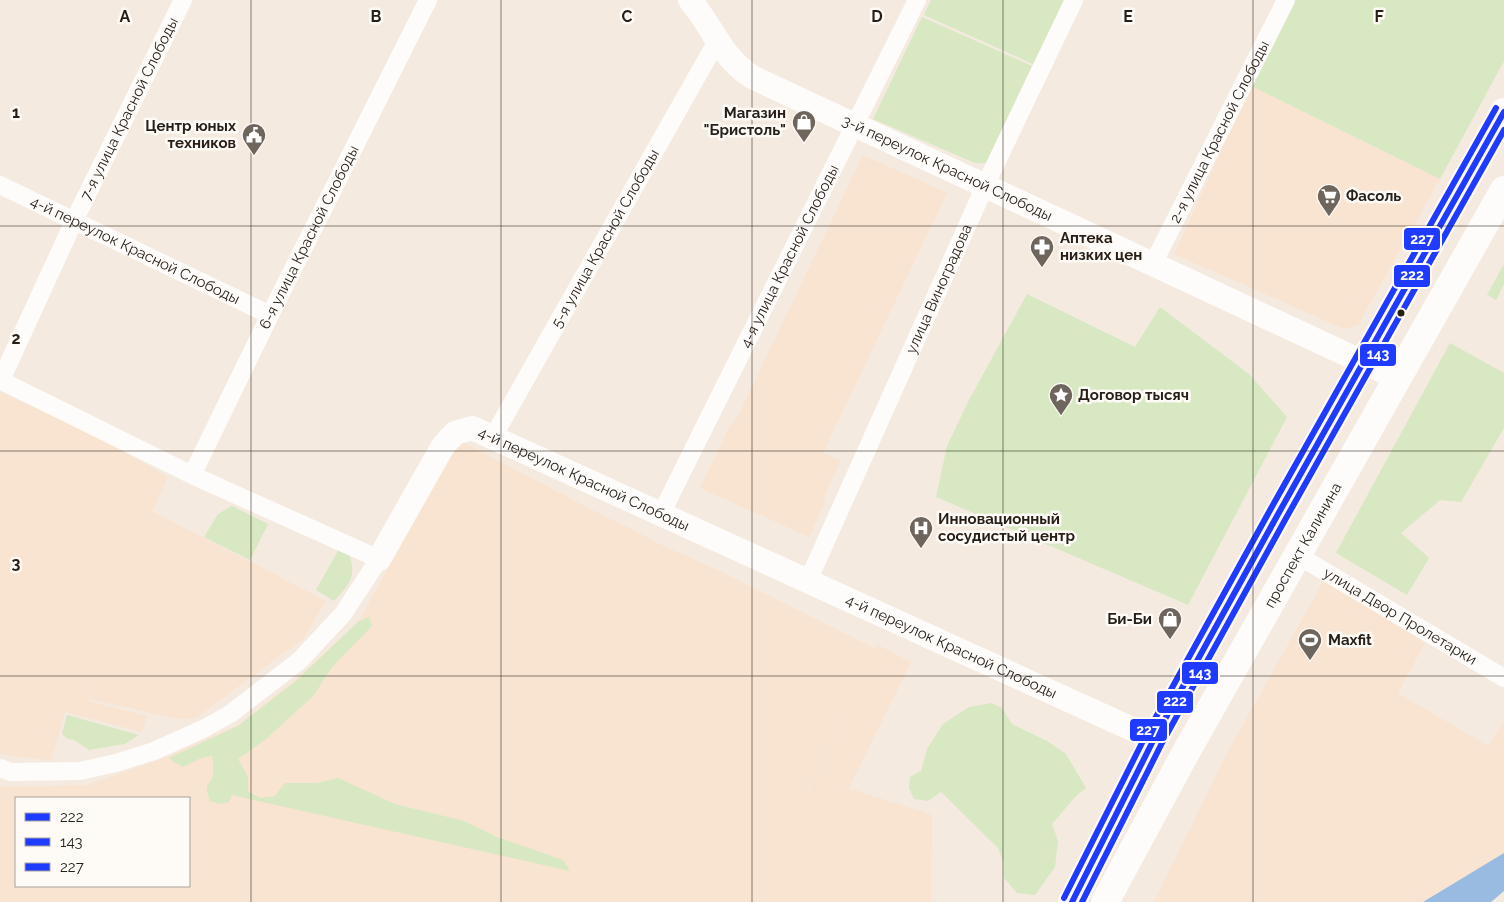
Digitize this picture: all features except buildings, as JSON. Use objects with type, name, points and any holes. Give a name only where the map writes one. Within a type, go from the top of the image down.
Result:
[{"type":"main road","points":[[1072,902],[1154,739],[1362,362],[1504,112]]},
{"type":"main road","name":"проспект Калинина","points":[[1105,902],[1174,774],[1504,190]]},
{"type":"main road","points":[[1277,516],[1283,538],[1297,555]]},
{"type":"main road","points":[[1154,739],[1164,745],[1170,752],[1174,774]]},
{"type":"street","name":"7-я улица Красной Слободы","points":[[0,380],[74,221],[183,0]]},
{"type":"street","name":"6-я улица Красной Слободы","points":[[192,475],[428,0]]},
{"type":"street","name":"3-й переулок Красной Слободы","points":[[690,0],[716,40],[735,64],[752,77],[1397,378]]},
{"type":"street","name":"4-я улица Красной Слободы","points":[[661,514],[917,0]]},
{"type":"street","name":"улица Виноградова","points":[[808,581],[984,186],[1074,0]]},
{"type":"street","name":"2-я улица Красной Слободы","points":[[1153,264],[1286,0]]},
{"type":"street","name":"5-я улица Красной Слободы","points":[[493,437],[716,40]]},
{"type":"street","name":"4-й переулок Красной Слободы","points":[[0,186],[270,315]]},
{"type":"street","points":[[0,380],[192,475],[379,559]]},
{"type":"street","name":"4-й переулок Красной Слободы","points":[[0,768],[11,772],[80,771],[116,763],[154,751],[223,718],[299,661],[343,614],[379,559],[446,441],[461,431],[472,428],[1154,739]]},
{"type":"street","name":"улица Двор Пролетарки","points":[[1297,555],[1504,678]]},
{"type":"shaded area","points":[[1251,86],[1440,179],[1358,325],[1344,329],[1174,254]]},
{"type":"shaded area","points":[[863,155],[947,193],[823,453],[841,461],[825,494],[824,505],[809,537],[700,488],[729,427],[737,418]]},
{"type":"shaded area","points":[[0,392],[88,432],[168,477],[152,511],[326,601],[304,638],[196,718],[177,719],[90,699],[98,656],[89,701],[147,716],[142,732],[65,712],[51,761],[0,754]]},
{"type":"shaded area","points":[[460,441],[653,541],[720,571],[876,649],[878,645],[911,662],[849,788],[932,815],[931,902],[0,902],[0,785],[8,787],[87,785],[164,758],[238,725],[295,680],[358,622]],"holes":[[[851,701],[810,788],[807,793]]]},
{"type":"shaded area","points":[[1324,580],[1425,643],[1398,693],[1488,746],[1504,721],[1504,853],[1422,902],[1154,902],[1226,755]]},
{"type":"green space","points":[[931,0],[1065,0],[1033,64],[924,15]]},
{"type":"green space","points":[[1293,0],[1504,0],[1504,61],[1440,179],[1251,86]]},
{"type":"green space","points":[[922,17],[1032,66],[986,163],[975,163],[873,119]]},
{"type":"green space","points":[[1504,264],[1504,284],[1496,300],[1487,295]]},
{"type":"green space","points":[[1027,294],[1135,347],[1160,307],[1249,374],[1287,417],[1188,605],[936,497],[947,446],[969,400]]},
{"type":"green space","points":[[1450,343],[1504,373],[1504,428],[1461,502],[1440,500],[1401,533],[1429,558],[1407,595],[1336,553]]},
{"type":"green space","points":[[232,506],[268,524],[250,560],[204,537],[218,514]]},
{"type":"green space","points":[[339,549],[349,554],[352,574],[344,590],[334,601],[316,590]]},
{"type":"green space","points":[[369,617],[372,626],[332,667],[314,695],[266,739],[238,759],[248,777],[248,791],[260,798],[275,796],[285,783],[317,783],[338,778],[395,804],[464,821],[497,837],[563,860],[570,871],[232,795],[229,802],[221,804],[210,801],[207,787],[213,773],[212,756],[201,758],[183,767],[169,758],[238,726],[296,681],[358,622]]},
{"type":"green space","points":[[991,703],[1002,708],[1012,724],[1047,741],[1066,754],[1086,788],[1075,797],[1052,824],[1058,841],[1055,867],[1035,895],[1017,893],[1004,878],[1004,863],[998,848],[941,792],[928,801],[914,799],[909,788],[910,777],[921,771],[927,749],[943,724],[969,707]]},
{"type":"green space","points":[[67,715],[139,735],[125,744],[89,750],[62,734]]},
{"type":"water","points":[[1504,853],[1504,891],[1491,902],[1423,902]]},
{"type":"transit line","name":"227","points":[[1064,898],[1146,735],[1496,108]]},
{"type":"transit line","name":"222","points":[[1072,902],[1154,739],[1504,112]]},
{"type":"transit line","name":"143","points":[[1082,902],[1162,743],[1504,130]]},
{"type":"place","name":"Магазин \"Бристоль\"","points":[[804,143]]},
{"type":"place","name":"Центр юных техников","points":[[254,156]]},
{"type":"place","name":"Фасоль","points":[[1329,217]]},
{"type":"place","name":"Аптека низких цен","points":[[1042,268]]},
{"type":"place","name":"Договор тысяч","points":[[1061,416]]},
{"type":"place","name":"Инновационный сосудистый центр","points":[[921,549]]},
{"type":"place","name":"Би-Би","points":[[1170,640]]},
{"type":"place","name":"Maxfit","points":[[1310,661]]}]
